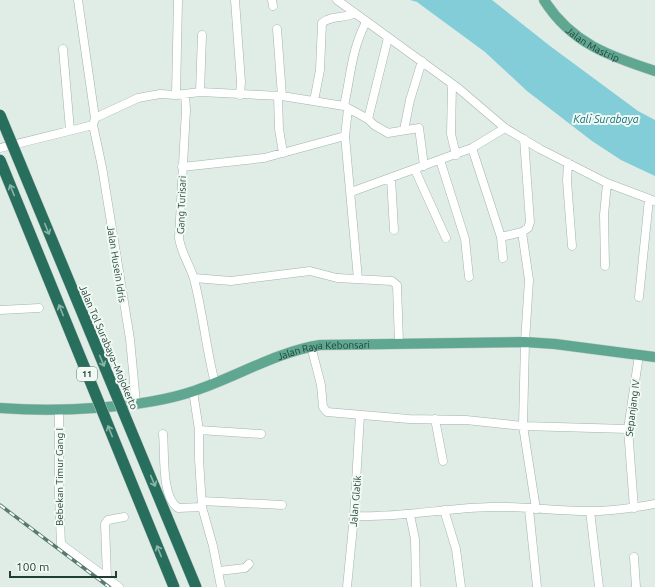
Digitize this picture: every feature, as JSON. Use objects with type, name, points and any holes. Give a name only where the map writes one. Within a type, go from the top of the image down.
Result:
[{"type":"highway","name":"Jalan Tol Surabaya–Mojokerto","points":[[0,115],[196,587]]},
{"type":"highway","name":"11","points":[[0,160],[174,587]]},
{"type":"main road","name":"Jalan Mastrip","points":[[544,0],[560,22],[588,45],[620,59],[655,71]]},
{"type":"main road","name":"Jalan Raya Kebonsari","points":[[0,408],[85,409],[136,403],[193,392],[310,346],[399,343],[525,342],[555,344],[655,357]]},
{"type":"street","name":"Jalan Husein Idris","points":[[78,0],[94,122],[130,339],[136,403]]},
{"type":"street","points":[[176,95],[178,0]]},
{"type":"street","points":[[235,0],[240,95]]},
{"type":"street","points":[[337,0],[422,61],[505,128],[568,164],[607,183],[652,200],[639,297]]},
{"type":"street","points":[[314,101],[320,70],[322,23],[327,20],[348,16],[355,13]]},
{"type":"street","points":[[358,279],[345,136],[346,108],[353,54],[366,22]]},
{"type":"street","points":[[277,29],[280,97],[279,129],[283,153]]},
{"type":"street","points":[[200,92],[202,35]]},
{"type":"street","points":[[368,119],[388,38]]},
{"type":"street","points":[[63,49],[70,130]]},
{"type":"street","points":[[404,130],[410,100],[422,61]]},
{"type":"street","points":[[452,84],[450,126],[456,155]]},
{"type":"street","points":[[0,148],[70,130],[94,122],[138,98],[160,94],[176,95],[200,92],[280,97],[314,101],[346,108],[368,119],[374,125],[388,133],[419,128],[424,166]]},
{"type":"street","name":"Gang Turisari","points":[[185,94],[186,110],[182,167],[180,245],[194,278],[208,357],[215,383]]},
{"type":"street","points":[[351,192],[456,155],[472,148],[505,128]]},
{"type":"street","points":[[182,167],[264,158],[345,136]]},
{"type":"street","points":[[500,237],[522,232],[528,228],[530,222],[524,139]]},
{"type":"street","points":[[472,148],[500,237],[503,258]]},
{"type":"street","points":[[440,160],[465,239],[469,277]]},
{"type":"street","points":[[568,164],[572,246]]},
{"type":"street","points":[[415,170],[446,238]]},
{"type":"street","points":[[391,178],[394,230]]},
{"type":"street","points":[[604,266],[604,216],[607,183]]},
{"type":"street","points":[[522,232],[529,280],[525,342],[523,426],[533,509],[537,587]]},
{"type":"street","points":[[194,278],[231,281],[310,271],[337,278],[392,281],[397,285],[399,343]]},
{"type":"street","points":[[0,310],[39,308]]},
{"type":"street","points":[[310,346],[320,377],[323,407],[326,410],[360,415],[523,426],[628,429]]},
{"type":"street","name":"Sepanjang IV","points":[[634,508],[628,429],[639,356]]},
{"type":"street","points":[[193,392],[200,430],[202,504],[219,571],[221,587]]},
{"type":"street","name":"Bebekan Timur Gang I","points":[[59,409],[58,496],[60,544],[107,578]]},
{"type":"street","name":"Jalan Glatik","points":[[347,587],[354,516],[360,415]]},
{"type":"street","points":[[435,420],[443,461]]},
{"type":"street","points":[[200,430],[261,434]]},
{"type":"street","points":[[163,434],[166,486],[172,503],[178,508],[202,504],[282,505]]},
{"type":"street","points":[[354,516],[410,515],[444,510],[492,507],[590,511],[634,508],[655,504]]},
{"type":"street","points":[[444,510],[456,549],[462,587]]},
{"type":"street","points":[[590,511],[599,587]]},
{"type":"street","points":[[410,515],[415,539],[416,587]]},
{"type":"street","points":[[119,587],[107,578],[105,524],[108,520],[124,517]]},
{"type":"street","points":[[634,557],[636,587]]},
{"type":"street","points":[[219,571],[245,568],[248,564]]},
{"type":"water","name":"Kali Surabaya","points":[[410,0],[492,0],[550,46],[638,111],[655,120],[655,176],[621,160],[592,141],[527,91],[485,52],[417,2]]},
{"type":"railway","points":[[0,505],[109,587]]}]
